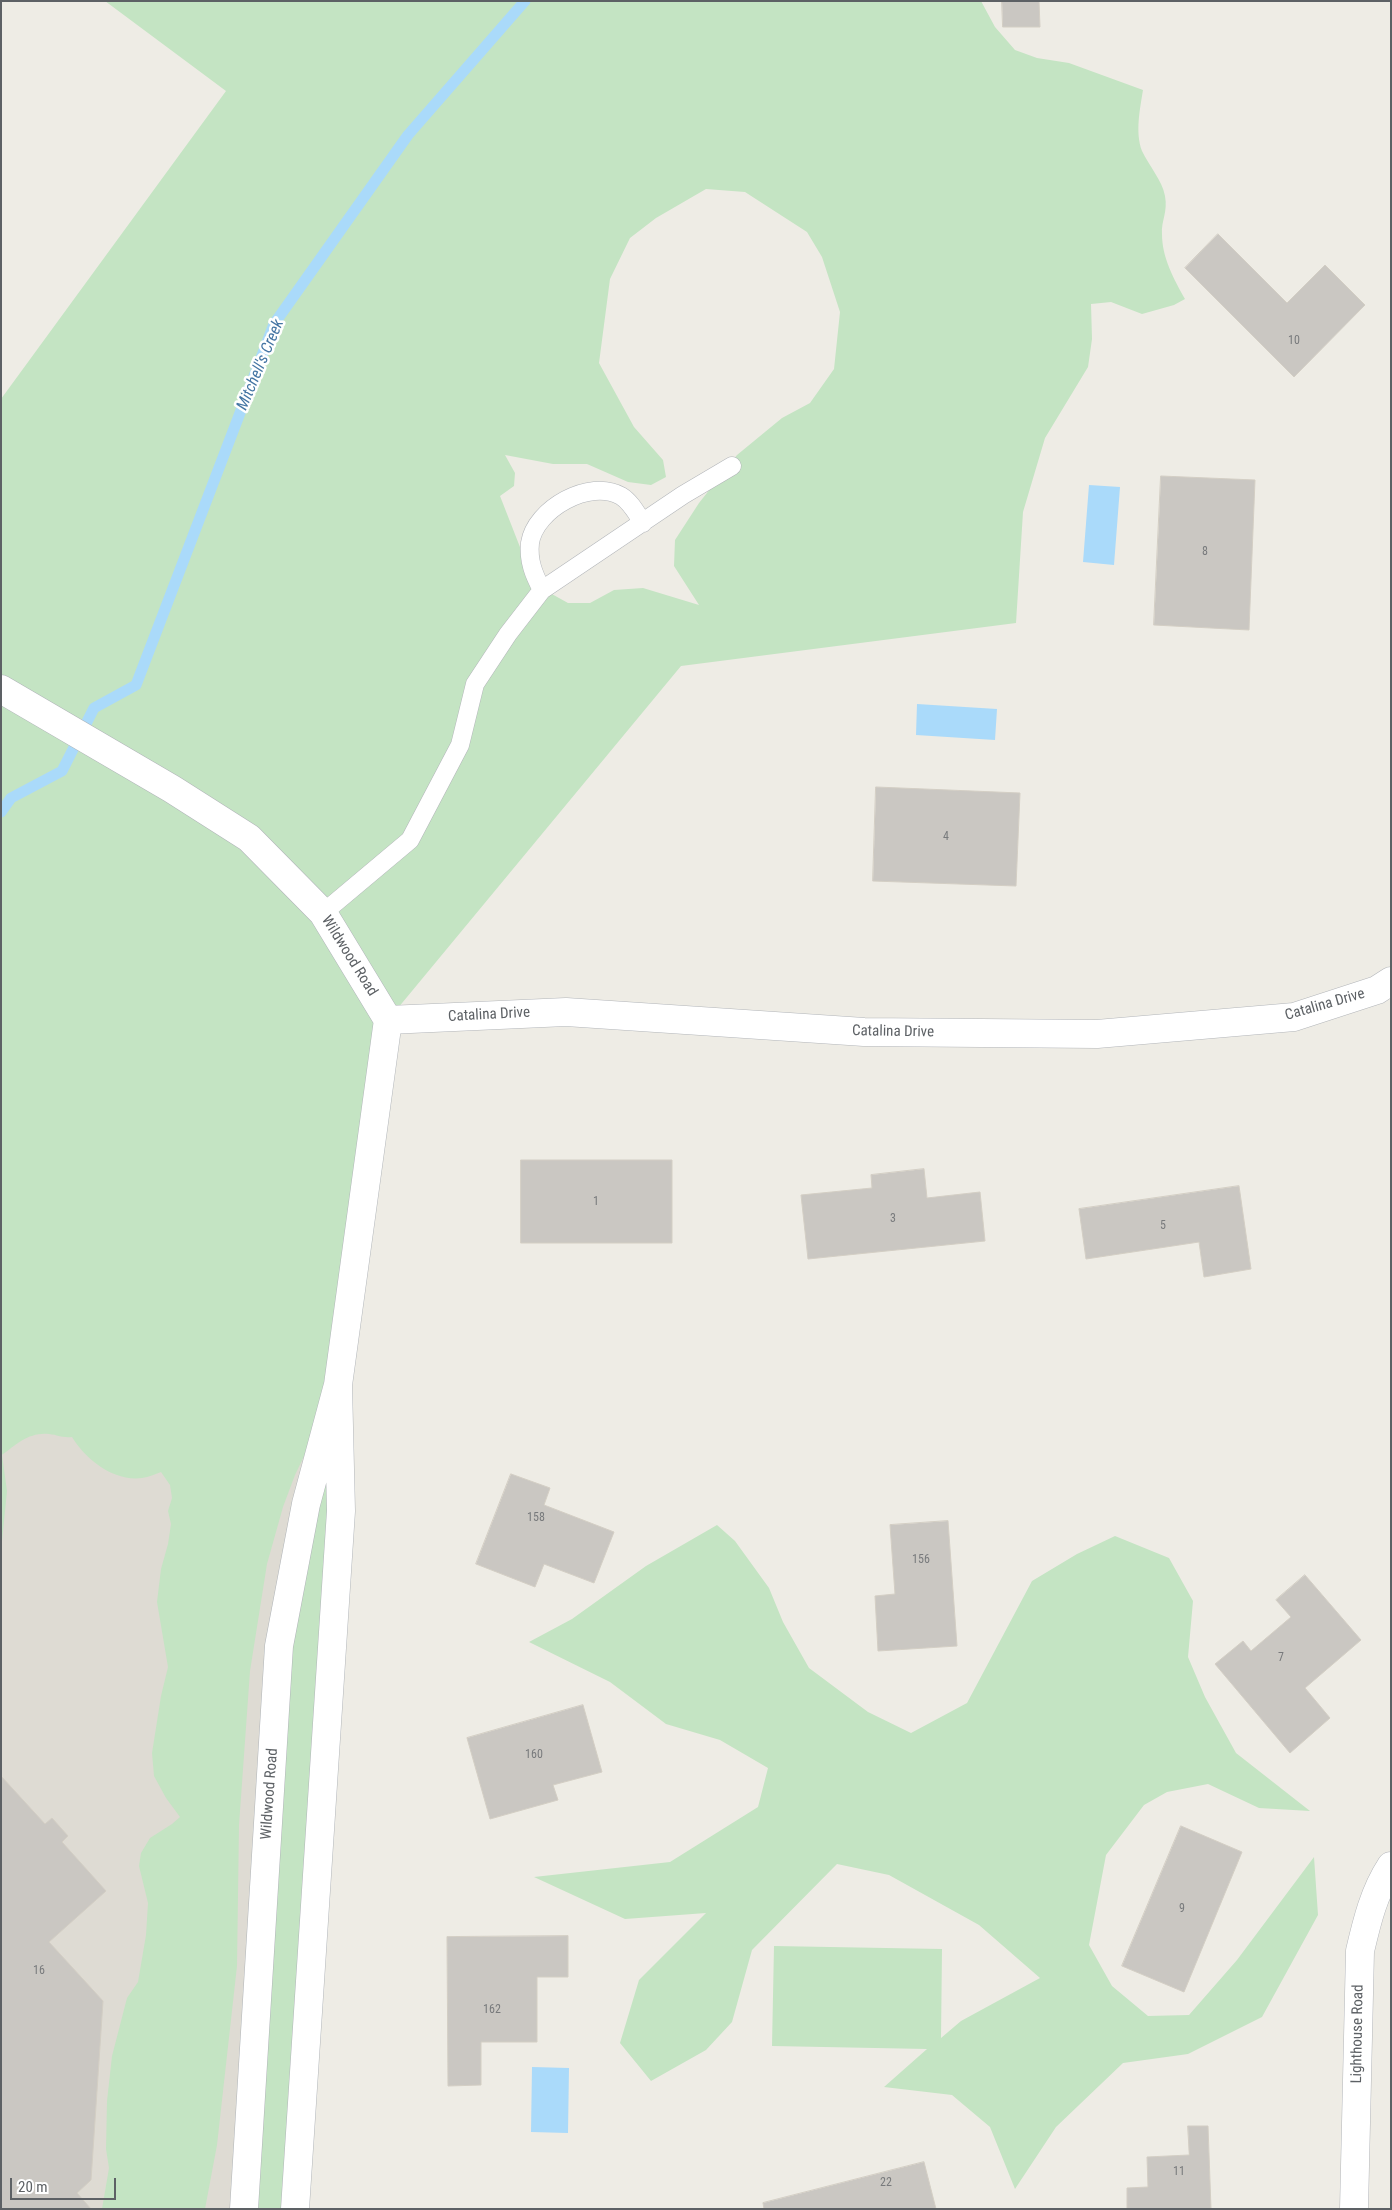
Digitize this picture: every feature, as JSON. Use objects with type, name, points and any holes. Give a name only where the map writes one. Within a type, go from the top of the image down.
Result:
[{"type":"street","name":"Wildwood Road","points":[[12,695],[172,789],[249,838],[323,913],[388,1020],[338,1385],[306,1504],[279,1646],[244,2209]]},
{"type":"street","name":"Catalina Drive","points":[[388,1020],[566,1012],[864,1032],[1097,1034],[1294,1017],[1377,990],[1391,981]]},
{"type":"street","name":"Wildwood Road","points":[[295,2209],[341,1511],[338,1385]]},
{"type":"street","name":"Lighthouse Road","points":[[1354,2209],[1360,1951],[1367,1917],[1384,1876],[1391,1866]]},
{"type":"lane","points":[[323,913],[410,840],[460,745],[475,684],[508,634],[542,590],[732,466]]},
{"type":"lane","points":[[542,590],[533,572],[530,541],[539,522],[554,508],[571,498],[588,492],[605,491],[621,496],[632,507],[643,523]]},
{"type":"shaded area","points":[[88,1348],[338,1385],[295,2209],[1,2209],[1,1456]]},
{"type":"green space","points":[[105,1],[981,1],[995,27],[1015,50],[1037,58],[1069,63],[1143,90],[1139,120],[1140,144],[1165,196],[1166,202],[1162,229],[1164,251],[1173,276],[1185,299],[1174,305],[1142,314],[1111,302],[1091,304],[1092,339],[1088,367],[1045,438],[1023,512],[1016,623],[681,666],[388,1020],[338,1385],[295,2209],[244,2209],[279,1646],[336,1389],[295,1475],[283,1507],[267,1564],[250,1671],[239,1825],[237,1966],[217,2145],[205,2209],[102,2209],[109,2168],[106,2149],[107,2101],[112,2056],[127,1998],[138,1982],[146,1935],[148,1903],[139,1866],[141,1853],[150,1838],[180,1817],[166,1798],[154,1776],[152,1753],[161,1696],[168,1667],[157,1602],[161,1569],[171,1524],[168,1511],[172,1498],[170,1485],[161,1472],[142,1478],[121,1476],[111,1473],[92,1461],[72,1437],[49,1434],[35,1435],[18,1443],[2,1455],[7,1491],[1,1551],[1,399],[226,91]],"holes":[[[706,189],[745,192],[807,232],[822,257],[840,312],[834,369],[810,403],[782,418],[737,455],[699,503],[675,540],[674,566],[699,605],[643,588],[614,590],[590,603],[568,603],[550,593],[527,565],[500,496],[514,486],[515,473],[505,455],[553,464],[587,464],[628,482],[651,485],[666,477],[663,460],[634,427],[599,363],[610,279],[630,238],[656,218]]]},
{"type":"green space","points":[[717,1525],[735,1541],[769,1588],[783,1622],[809,1668],[868,1712],[911,1733],[967,1703],[1032,1581],[1077,1554],[1115,1536],[1169,1558],[1193,1601],[1188,1657],[1205,1697],[1236,1753],[1310,1811],[1259,1808],[1208,1784],[1167,1792],[1144,1805],[1106,1855],[1089,1945],[1112,1986],[1148,2016],[1189,2015],[1237,1960],[1314,1857],[1318,1915],[1262,2017],[1188,2054],[1123,2063],[1056,2127],[1015,2189],[990,2127],[952,2095],[884,2087],[927,2049],[772,2046],[774,1946],[942,1949],[941,2038],[961,2021],[1040,1978],[979,1925],[889,1875],[837,1864],[752,1950],[732,2022],[706,2050],[651,2081],[620,2043],[639,1980],[706,1913],[625,1919],[534,1877],[670,1862],[758,1807],[768,1768],[720,1740],[666,1724],[610,1682],[529,1642],[572,1619],[646,1566]]},
{"type":"water","points":[[1089,485],[1120,487],[1114,565],[1083,562]]},
{"type":"water","points":[[917,704],[997,709],[995,740],[916,735]]},
{"type":"water","points":[[532,2067],[569,2068],[568,2133],[531,2132]]},
{"type":"building","points":[[1002,1],[1039,1],[1040,27],[1003,27]]},
{"type":"building","points":[[1218,234],[1287,303],[1325,265],[1365,305],[1294,377],[1185,268]]},
{"type":"building","points":[[1161,476],[1255,480],[1249,630],[1154,625]]},
{"type":"building","points":[[876,787],[1020,793],[1016,886],[873,881]]},
{"type":"building","points":[[521,1160],[672,1160],[672,1243],[521,1243]]},
{"type":"building","points":[[924,1169],[927,1198],[980,1192],[985,1241],[808,1259],[801,1195],[872,1188],[871,1175]]},
{"type":"building","points":[[1239,1186],[1251,1269],[1204,1277],[1199,1242],[1086,1259],[1079,1209]]},
{"type":"building","points":[[511,1474],[550,1488],[544,1505],[614,1532],[594,1583],[544,1564],[535,1587],[476,1564]]},
{"type":"building","points":[[948,1521],[957,1646],[878,1651],[875,1596],[895,1594],[890,1525]]},
{"type":"building","points":[[1305,1575],[1361,1640],[1305,1688],[1330,1718],[1290,1753],[1215,1664],[1243,1641],[1251,1651],[1291,1617],[1276,1600]]},
{"type":"building","points":[[583,1705],[602,1772],[553,1785],[558,1800],[490,1819],[467,1738]]},
{"type":"building","points":[[1,1776],[45,1824],[52,1818],[68,1836],[62,1842],[106,1891],[49,1942],[103,2001],[91,2180],[77,2193],[91,2209],[1,2209]]},
{"type":"building","points":[[1181,1826],[1242,1852],[1184,1992],[1122,1966]]},
{"type":"building","points":[[568,1936],[568,1977],[537,1977],[537,2042],[481,2042],[481,2085],[448,2086],[447,1937]]},
{"type":"building","points":[[1188,2126],[1208,2126],[1211,2209],[1127,2209],[1127,2188],[1148,2187],[1147,2157],[1189,2155]]},
{"type":"building","points":[[924,2162],[936,2209],[764,2209],[763,2203]]},
{"type":"waterway","name":"Mitchell's Creek","points":[[1,812],[11,798],[62,771],[94,708],[136,685],[274,324],[408,135],[525,1]]}]
